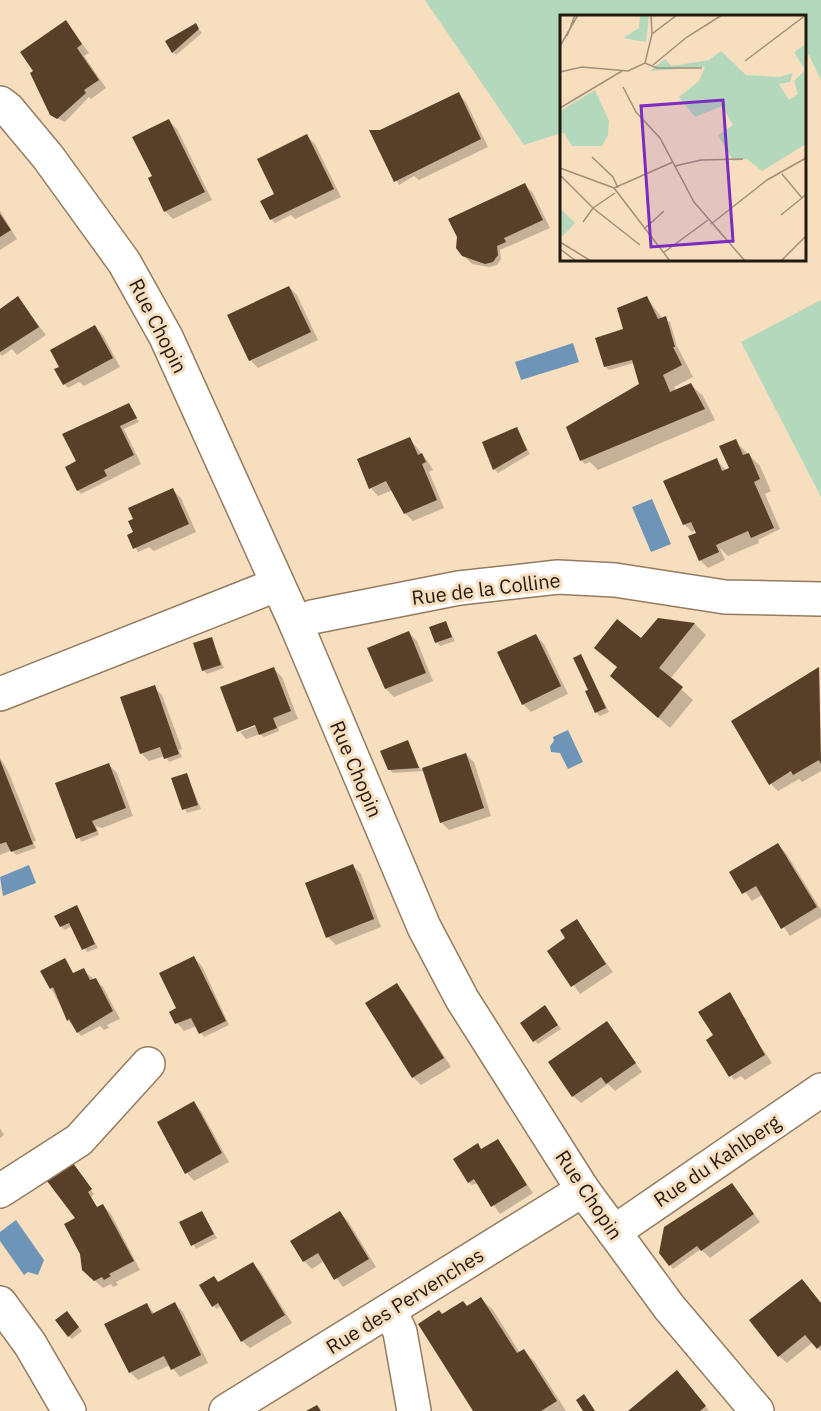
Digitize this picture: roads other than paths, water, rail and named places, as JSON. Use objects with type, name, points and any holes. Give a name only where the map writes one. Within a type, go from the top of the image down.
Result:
[{"type":"street","name":"Rue Chopin","points":[[0,103],[8,109],[48,157],[124,262],[166,337],[276,585],[296,624],[423,927],[462,999],[584,1190],[614,1232],[669,1307],[757,1411]]},
{"type":"street","name":"Rue de la Colline","points":[[296,624],[312,617],[459,588],[558,578],[615,580],[725,597],[821,599]]},
{"type":"street","points":[[0,694],[276,585]]},
{"type":"street","points":[[0,1191],[79,1140],[148,1064]]},
{"type":"street","name":"Rue du Kahlberg","points":[[614,1232],[821,1090]]},
{"type":"street","name":"Rue des Pervenches","points":[[226,1411],[584,1190]]},
{"type":"street","points":[[0,1303],[30,1344],[69,1411]]},
{"type":"street","points":[[390,1310],[400,1332],[414,1411]]},
{"type":"water","points":[[573,343],[579,362],[521,380],[515,362]]},
{"type":"water","points":[[652,499],[671,544],[651,552],[632,507]]},
{"type":"water","points":[[568,730],[583,762],[568,769],[560,753],[551,752],[550,746],[554,741],[553,737]]},
{"type":"water","points":[[29,865],[36,883],[3,896],[0,877]]},
{"type":"water","points":[[16,1220],[44,1260],[38,1275],[28,1272],[24,1275],[0,1241],[0,1232]]}]
